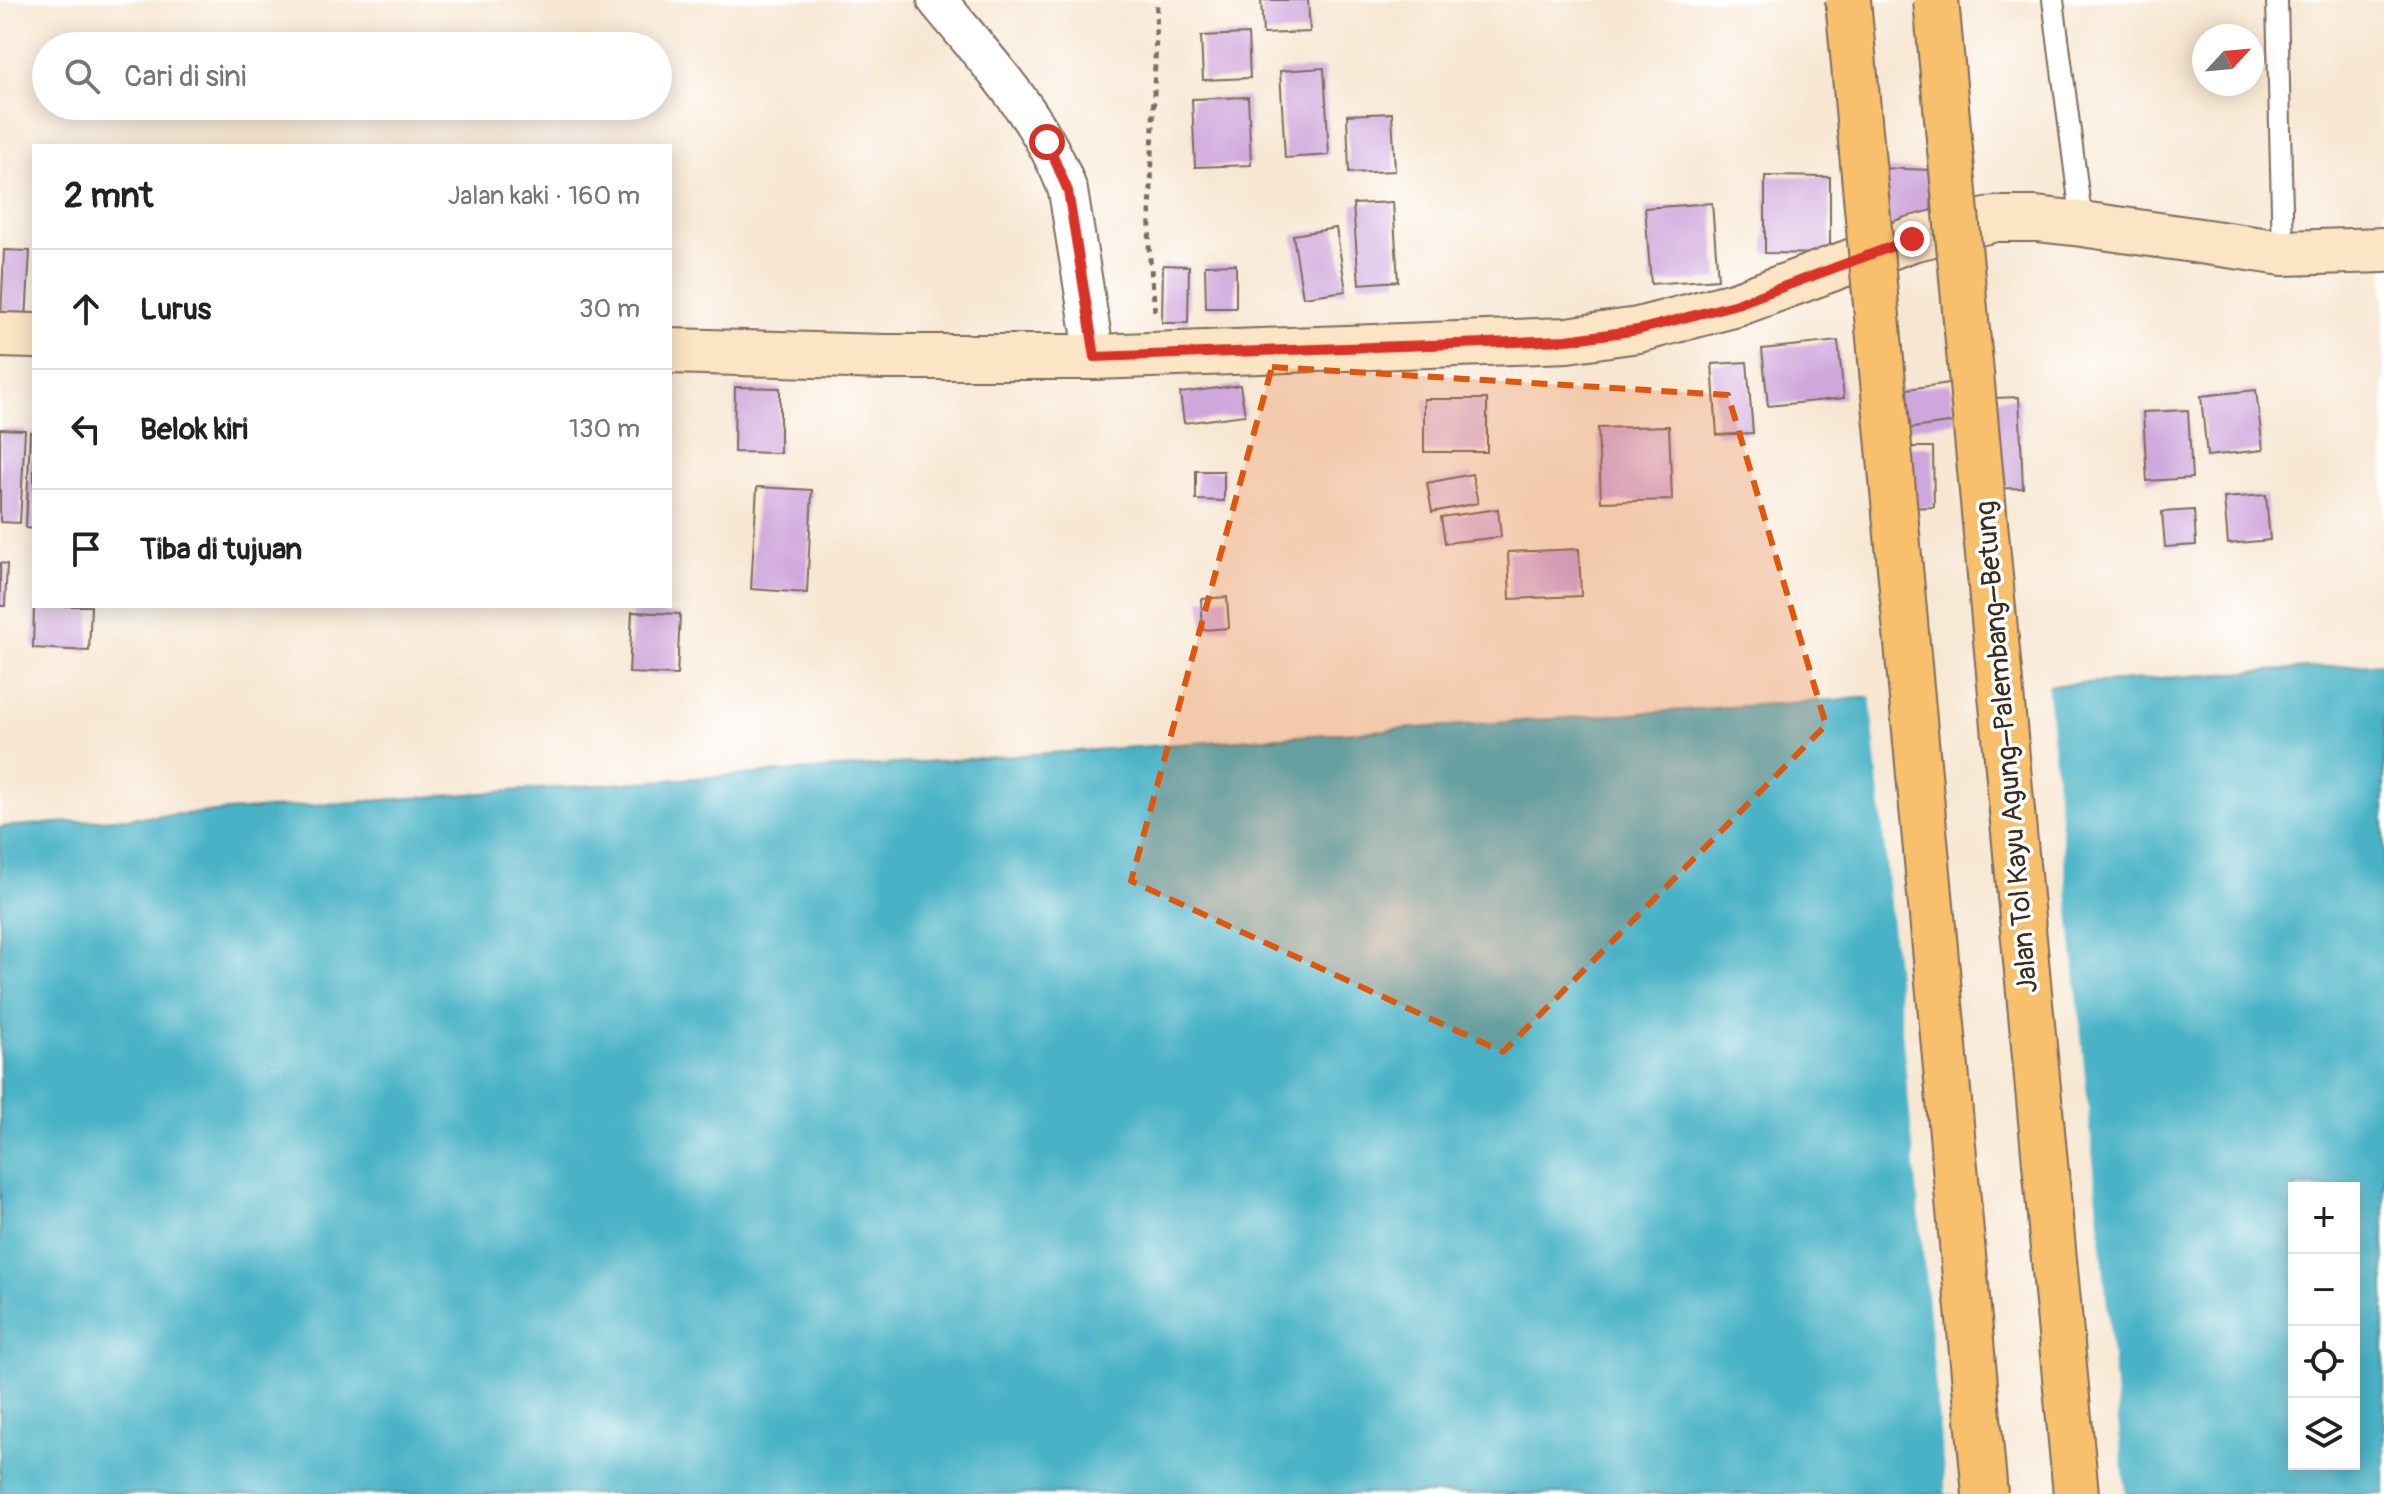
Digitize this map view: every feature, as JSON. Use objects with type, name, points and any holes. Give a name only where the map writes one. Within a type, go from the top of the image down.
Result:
[{"type":"highway","points":[[1848,0],[1985,1494]]},
{"type":"highway","name":"Jalan Tol Kayu Agung–Palembang–Betung","points":[[1936,0],[2076,1494]]},
{"type":"street","points":[[937,0],[1031,115],[1059,165],[1068,191],[1095,357]]},
{"type":"street","points":[[672,351],[885,357],[1095,357],[1567,340],[1638,330],[1737,304],[1912,239],[1995,219],[2082,224],[2283,253],[2384,250]]},
{"type":"street","points":[[0,335],[32,336]]},
{"type":"lane","points":[[2053,0],[2082,224]]},
{"type":"lane","points":[[2277,0],[2283,253]]},
{"type":"path","points":[[1157,0],[1149,248],[1159,355]]},
{"type":"highlighted area","points":[[1272,367],[1728,395],[1826,725],[1503,1052],[1131,881]]},
{"type":"water","points":[[2384,663],[2384,1494],[0,1494],[0,827]]},
{"type":"pier","points":[[2047,681],[2125,1494],[1946,1494],[1870,693]]},
{"type":"building","points":[[1261,0],[1308,0],[1310,32],[1263,34]]},
{"type":"building","points":[[1248,34],[1250,78],[1203,80],[1201,36]]},
{"type":"building","points":[[1324,68],[1329,155],[1285,158],[1280,71]]},
{"type":"building","points":[[1248,97],[1251,165],[1195,167],[1192,99]]},
{"type":"building","points":[[1392,113],[1395,171],[1349,173],[1347,115]]},
{"type":"building","points":[[1879,168],[1932,170],[1931,228],[1877,227]]},
{"type":"building","points":[[1765,176],[1830,177],[1830,254],[1765,253]]},
{"type":"building","points":[[1393,202],[1398,281],[1359,284],[1353,204]]},
{"type":"building","points":[[1712,203],[1718,279],[1651,284],[1645,208]]},
{"type":"building","points":[[1336,228],[1346,291],[1303,297],[1293,235]]},
{"type":"building","points":[[4,250],[30,251],[26,320],[1,318]]},
{"type":"building","points":[[1236,264],[1236,308],[1206,308],[1205,265]]},
{"type":"building","points":[[1163,265],[1189,266],[1188,323],[1162,323]]},
{"type":"building","points":[[1838,341],[1844,398],[1768,406],[1762,349]]},
{"type":"building","points":[[1747,362],[1753,433],[1717,435],[1712,364]]},
{"type":"building","points":[[1950,383],[1956,422],[1898,430],[1893,391]]},
{"type":"building","points":[[1240,385],[1245,415],[1184,423],[1180,393]]},
{"type":"building","points":[[735,387],[780,388],[780,453],[734,452]]},
{"type":"building","points":[[2256,390],[2263,450],[2207,456],[2201,396]]},
{"type":"building","points":[[2019,397],[2023,488],[1973,489],[1969,399]]},
{"type":"building","points":[[1424,399],[1487,399],[1487,452],[1424,452]]},
{"type":"building","points":[[2188,410],[2192,478],[2147,481],[2143,412]]},
{"type":"building","points":[[1669,426],[1672,500],[1601,502],[1598,428]]},
{"type":"building","points":[[0,429],[25,430],[20,523],[0,522]]},
{"type":"building","points":[[30,432],[32,432],[32,529],[26,528]]},
{"type":"building","points":[[1898,447],[1933,447],[1934,507],[1901,508]]},
{"type":"building","points":[[1196,471],[1224,471],[1224,501],[1196,500]]},
{"type":"building","points":[[1472,474],[1478,503],[1432,512],[1427,483]]},
{"type":"building","points":[[757,487],[812,490],[807,593],[751,589]]},
{"type":"building","points":[[2266,495],[2270,540],[2228,544],[2224,498]]},
{"type":"building","points":[[1498,509],[1501,537],[1445,543],[1441,517]]},
{"type":"building","points":[[2194,510],[2196,545],[2165,547],[2162,512]]},
{"type":"building","points":[[1579,549],[1581,596],[1510,599],[1508,552]]},
{"type":"building","points":[[0,563],[7,564],[5,606],[0,606]]},
{"type":"building","points":[[1227,597],[1229,628],[1203,630],[1201,599]]},
{"type":"building","points":[[34,608],[91,608],[89,651],[33,648]]},
{"type":"building","points":[[632,612],[680,614],[677,675],[629,673]]},
{"type":"route","points":[[1047,142],[1068,191],[1095,357],[1567,340],[1638,330],[1737,304],[1912,239]]}]
